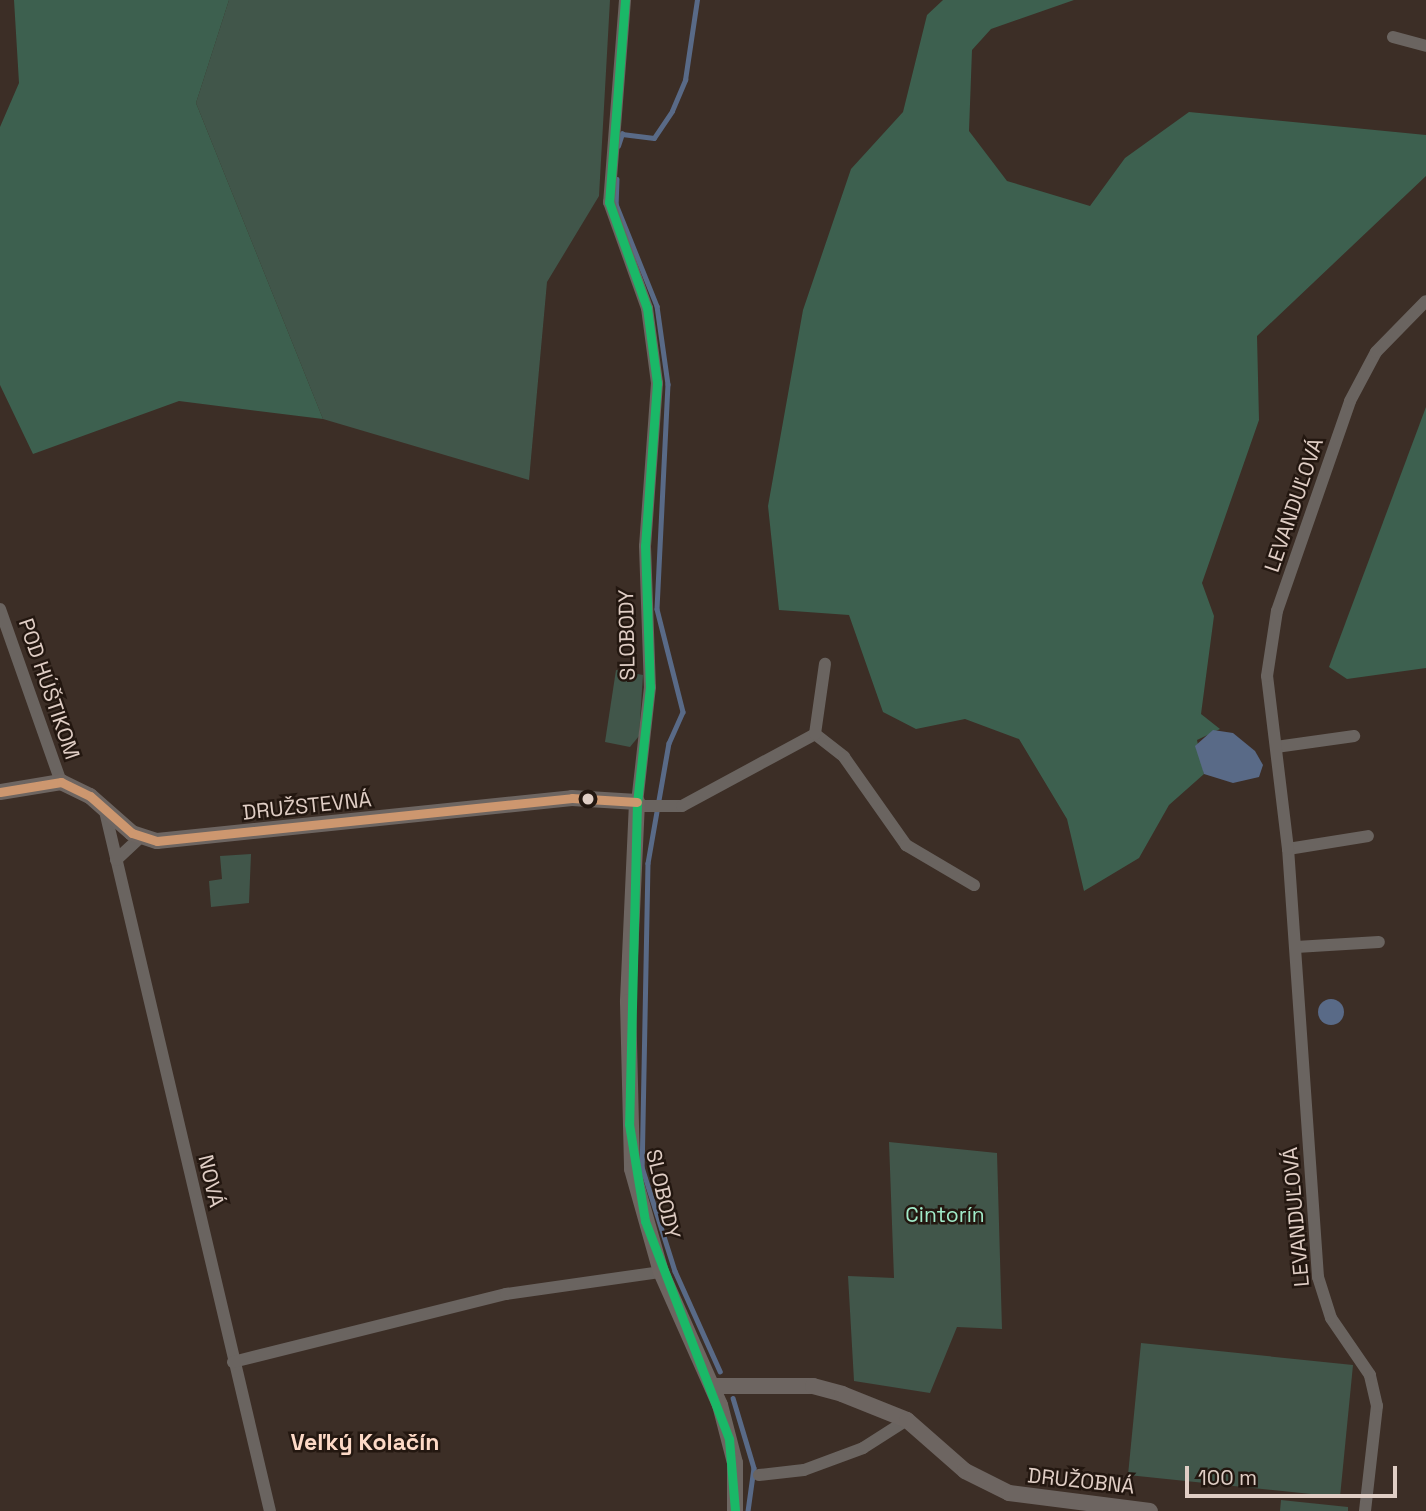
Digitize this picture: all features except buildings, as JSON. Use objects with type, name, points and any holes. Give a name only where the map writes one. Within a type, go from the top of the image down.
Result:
[{"type":"street","name":"SLOBODY","points":[[625,0],[609,202],[647,308],[657,383],[645,545],[650,687],[647,807],[629,1124],[638,1195],[661,1272],[713,1386],[735,1463],[735,1511]]},
{"type":"street","points":[[1393,37],[1426,46]]},
{"type":"street","name":"LEVANDUĽOVÁ","points":[[1365,1511],[1377,1406],[1370,1375],[1331,1318],[1318,1277],[1288,849],[1267,676],[1277,611],[1363,373],[1426,301]]},
{"type":"street","name":"POD HÚŠTIKOM","points":[[0,609],[61,782]]},
{"type":"street","points":[[825,663],[815,734],[844,757],[905,845],[974,885]]},
{"type":"street","name":"DRUŽSTEVNÁ","points":[[141,837],[211,838],[572,798],[647,807],[718,790],[815,734]]},
{"type":"street","points":[[1276,747],[1354,736]]},
{"type":"street","points":[[0,792],[61,782],[141,837],[116,860]]},
{"type":"street","name":"NOVÁ","points":[[105,811],[270,1511]]},
{"type":"street","points":[[1288,849],[1368,836]]},
{"type":"street","points":[[1296,947],[1379,942]]},
{"type":"street","name":"SLOBODY","points":[[233,1362],[506,1294],[661,1272]]},
{"type":"street","name":"DRUŽOBNÁ","points":[[713,1386],[813,1386],[907,1420],[965,1471],[1009,1493],[1150,1511]]},
{"type":"street","points":[[759,1475],[804,1469],[863,1448],[907,1420]]},
{"type":"green space","points":[[14,0],[229,0],[196,103],[323,419],[179,401],[33,454],[0,385],[0,127],[19,83]]},
{"type":"green space","points":[[229,0],[610,0],[599,196],[547,282],[529,480],[323,419],[196,103]]},
{"type":"green space","points":[[943,0],[1074,0],[991,29],[972,50],[969,131],[1007,181],[1090,206],[1125,158],[1189,112],[1426,135],[1426,176],[1257,336],[1259,420],[1202,583],[1214,616],[1201,714],[1220,729],[1197,740],[1204,774],[1169,805],[1139,858],[1084,891],[1067,819],[1019,739],[965,719],[916,729],[883,712],[849,615],[779,610],[768,506],[803,310],[851,169],[903,112],[927,15]]},
{"type":"green space","points":[[1426,407],[1426,668],[1347,679],[1329,667]]},
{"type":"green space","points":[[616,670],[643,675],[639,736],[630,747],[605,742]]},
{"type":"green space","points":[[251,854],[249,903],[211,907],[209,881],[222,879],[220,856]]},
{"type":"green space","name":"Cintorín","points":[[889,1142],[997,1153],[1002,1329],[957,1327],[930,1393],[854,1381],[848,1276],[894,1278]]},
{"type":"green space","points":[[1141,1343],[1353,1365],[1340,1497],[1128,1475]]},
{"type":"green space","points":[[1281,1500],[1348,1507],[1348,1511],[1280,1511]]},
{"type":"water","points":[[1213,730],[1233,733],[1255,751],[1263,765],[1259,777],[1233,783],[1204,774],[1195,746]]},
{"type":"water","points":[[1331,999],[1340,1003],[1344,1012],[1340,1021],[1331,1025],[1322,1021],[1318,1012],[1322,1003]]},
{"type":"waterway","points":[[618,146],[622,134],[654,138],[672,111],[685,80],[697,0]]},
{"type":"waterway","points":[[617,179],[616,204],[657,306],[668,384],[657,609],[683,712],[669,743],[648,863],[642,1167],[675,1271],[720,1371]]},
{"type":"waterway","points":[[733,1398],[754,1468],[748,1511]]},
{"type":"transit line","points":[[625,0],[609,202],[647,308],[657,383],[645,546],[650,687],[637,802],[629,1124],[645,1221],[729,1439],[735,1511]]},
{"type":"transit line","points":[[0,792],[61,782],[90,796],[132,833],[157,841],[572,798],[637,802]]},
{"type":"district","name":"Veľký Kolačín","points":[[365,1442]]}]
